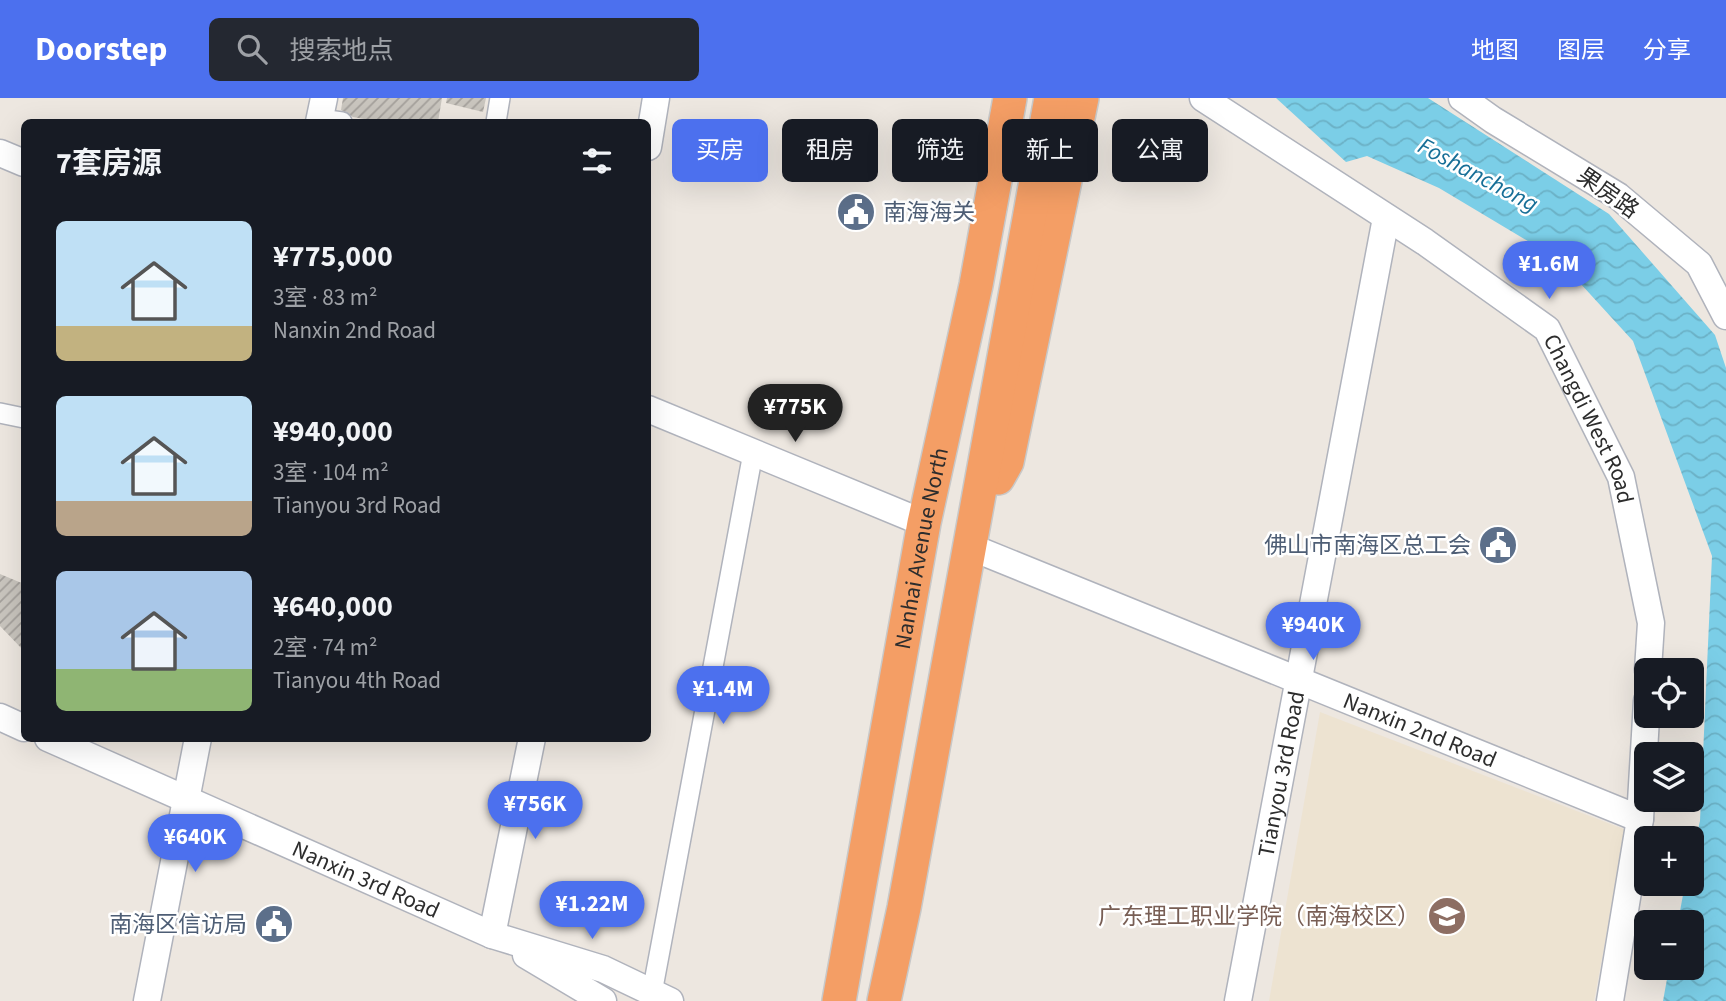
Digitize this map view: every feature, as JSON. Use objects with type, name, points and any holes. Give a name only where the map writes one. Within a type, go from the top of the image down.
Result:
[{"type":"highway","points":[[936,468],[928,425],[992,98]]},
{"type":"highway","name":"Nanhai Avenue North","points":[[839,1001],[924,523],[976,285],[1010,98]]},
{"type":"highway","name":"Nanhai Avenue North","points":[[884,1001],[904,908],[1051,98]]},
{"type":"highway","points":[[971,531],[1007,463],[1082,98]]},
{"type":"street","points":[[496,119],[500,98]]},
{"type":"street","points":[[651,129],[656,98]]},
{"type":"street","name":"Changdi West Road","points":[[1203,98],[1425,242],[1547,329],[1621,477],[1651,623],[1649,658]]},
{"type":"street","name":"果房路","points":[[1478,103],[1618,196],[1699,264],[1726,316]]},
{"type":"street","points":[[0,153],[21,162]]},
{"type":"street","name":"Tianyou 3rd Road","points":[[1238,1001],[1386,218]]},
{"type":"street","points":[[651,411],[924,523]]},
{"type":"street","points":[[0,413],[21,417]]},
{"type":"street","points":[[492,935],[603,969],[661,997],[753,453]]},
{"type":"street","name":"Nanxin 2nd Road","points":[[971,531],[1298,682],[1640,819]]},
{"type":"street","points":[[0,718],[21,727]]},
{"type":"street","points":[[1610,1001],[1640,819],[1645,728]]},
{"type":"street","name":"Nanxin 3rd Road","points":[[57,742],[492,935]]},
{"type":"street","points":[[147,1001],[197,742]]},
{"type":"street","points":[[492,935],[531,742]]},
{"type":"street","points":[[492,935],[603,1001]]},
{"type":"shaded area","name":"广东理工职业学院（南海校区）","points":[[1320,712],[1626,830],[1594,1001],[1269,1001]]},
{"type":"water","name":"Foshanchong","points":[[1276,98],[1428,98],[1609,214],[1715,335],[1726,368],[1726,1001],[1663,1001],[1667,980],[1704,980],[1704,910],[1680,910],[1683,896],[1704,896],[1704,826],[1699,826],[1700,812],[1704,812],[1704,742],[1712,556],[1633,341],[1558,259],[1439,188],[1367,156],[1346,162]]},
{"type":"building","points":[[343,98],[442,98],[438,119],[364,119],[353,117],[341,110]]},
{"type":"building","points":[[447,98],[486,98],[483,112],[446,103]]},
{"type":"building","points":[[0,574],[21,583],[21,648],[0,626]]},
{"type":"place","name":"南海海关","points":[[856,212]]},
{"type":"place","name":"佛山市南海区总工会","points":[[1498,545]]},
{"type":"place","name":"广东理工职业学院（南海校区）","points":[[1447,916]]},
{"type":"place","name":"南海区信访局","points":[[274,924]]}]
